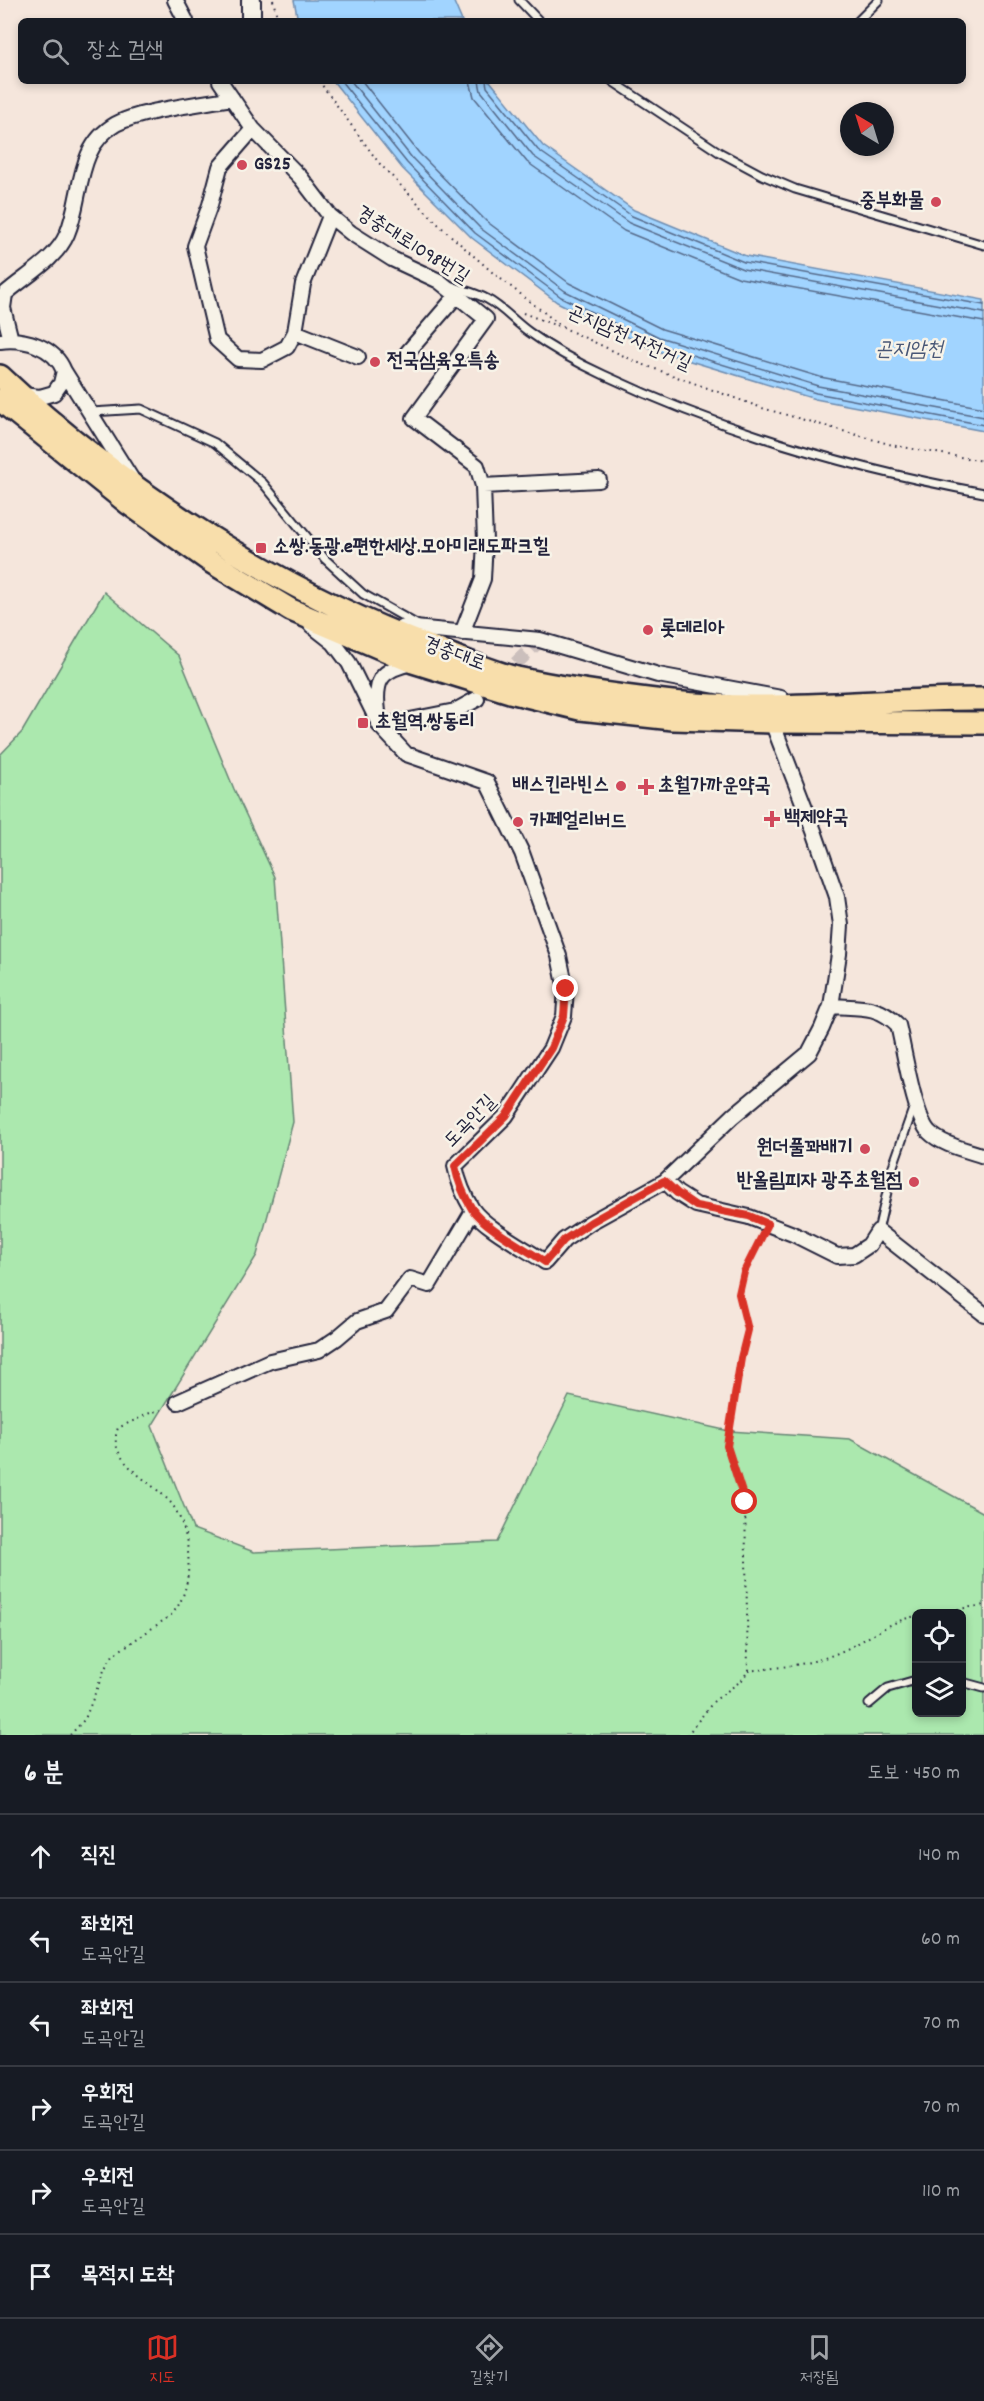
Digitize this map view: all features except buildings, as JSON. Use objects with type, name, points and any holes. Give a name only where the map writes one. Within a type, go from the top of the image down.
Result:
[{"type":"main road","name":"경충대로","points":[[0,376],[9,404],[129,504],[211,562],[291,610],[413,662],[510,692],[580,709],[673,719],[984,723]]},
{"type":"main road","name":"경충대로","points":[[9,404],[269,572],[388,631],[515,677],[673,702],[764,707],[938,698],[984,699]]},
{"type":"street","points":[[175,0],[184,18]]},
{"type":"street","points":[[250,0],[251,18]]},
{"type":"street","name":"경충대로1098번길","points":[[222,84],[253,129],[301,178],[330,216],[351,233],[392,259],[439,281],[486,319],[414,418],[477,466],[483,486],[485,541],[483,579],[462,633]]},
{"type":"street","points":[[140,489],[126,472],[91,412],[63,371],[60,362],[48,350],[5,340],[1,307],[5,294],[33,272],[56,250],[67,235],[81,172],[89,153],[100,138],[115,124],[138,117],[232,98]]},
{"type":"street","points":[[253,129],[220,167],[210,205],[195,246],[217,340],[238,359],[262,360],[287,346],[296,332],[303,284],[330,216]]},
{"type":"street","points":[[407,353],[457,295]]},
{"type":"street","points":[[296,332],[358,357]]},
{"type":"street","points":[[9,404],[54,393],[61,383],[63,371]]},
{"type":"street","points":[[483,486],[599,480]]},
{"type":"street","name":"도곡안길","points":[[291,610],[334,643],[349,663],[380,726],[406,754],[487,782],[522,853],[559,956],[566,989],[564,1016],[551,1048],[506,1116],[455,1166],[459,1182],[473,1211],[545,1262],[564,1240],[664,1181]]},
{"type":"street","points":[[388,631],[405,627],[540,640],[658,675],[766,696],[833,703]]},
{"type":"street","points":[[413,662],[393,667],[380,680],[376,695],[380,726],[455,711],[477,699]]},
{"type":"street","points":[[772,722],[837,897],[841,925],[831,1006],[809,1053],[733,1116],[664,1181],[696,1206],[749,1216],[837,1256],[854,1255],[869,1245],[878,1231],[984,1314]]},
{"type":"street","points":[[831,1006],[876,1009],[889,1016],[898,1025],[920,1117],[929,1132],[941,1140],[984,1156]]},
{"type":"street","points":[[178,1402],[270,1361],[319,1350],[357,1321],[386,1311],[410,1280],[429,1285],[473,1211]]},
{"type":"lane","points":[[519,0],[535,18]]},
{"type":"lane","points":[[861,18],[879,0]]},
{"type":"lane","points":[[616,84],[719,152],[762,175],[795,189],[984,245]]},
{"type":"lane","points":[[439,281],[487,299],[529,333],[561,353],[604,375],[695,415],[779,444],[853,465],[984,493]]},
{"type":"lane","points":[[91,412],[141,409],[215,443],[263,483],[325,559],[363,594],[425,629]]},
{"type":"lane","points":[[878,1231],[893,1166],[916,1101]]},
{"type":"lane","points":[[869,1704],[888,1688],[912,1681]]},
{"type":"lane","points":[[966,1683],[984,1688]]},
{"type":"path","points":[[273,0],[277,18]]},
{"type":"path","name":"곤지암천 자전거길","points":[[321,84],[379,162],[441,227],[492,272],[564,328],[639,363],[762,408],[896,446],[984,461]]},
{"type":"path","points":[[520,311],[564,328]]},
{"type":"path","points":[[687,1735],[714,1701],[742,1680],[748,1671],[745,1502],[727,1446],[741,1358],[748,1330],[739,1294],[744,1272],[768,1224]]},
{"type":"path","points":[[70,1735],[85,1719],[112,1655],[170,1616],[184,1595],[189,1564],[178,1517],[167,1498],[129,1466],[119,1450],[115,1435],[118,1428],[178,1402]]},
{"type":"path","points":[[959,1609],[984,1605]]},
{"type":"path","points":[[748,1671],[813,1662],[856,1645],[902,1618],[912,1617]]},
{"type":"green space","points":[[104,592],[179,656],[234,789],[275,877],[293,1122],[257,1255],[152,1426],[193,1529],[254,1552],[497,1542],[569,1396],[729,1431],[850,1439],[984,1513],[984,1735],[0,1735],[0,755],[22,732]]},
{"type":"water","points":[[294,0],[453,0],[461,18],[297,18]]},
{"type":"water","name":"곤지암천","points":[[335,84],[492,84],[543,146],[634,210],[746,256],[984,300],[984,431],[815,399],[654,350],[557,302],[472,238],[402,168]]},
{"type":"tunnel","points":[[501,678],[540,640]]},
{"type":"place","name":"GS25","points":[[242,165]]},
{"type":"place","name":"중부화물","points":[[936,202]]},
{"type":"place","name":"전국삼육오특송","points":[[375,362]]},
{"type":"place","name":"소쌍.동광.e편한세상.모아미래도파크힐","points":[[261,548]]},
{"type":"place","name":"롯데리아","points":[[648,630]]},
{"type":"place","name":"초월역.쌍동리","points":[[363,723]]},
{"type":"place","name":"배스킨라빈스","points":[[621,786]]},
{"type":"place","name":"초월가까운약국","points":[[646,787]]},
{"type":"place","name":"백제약국","points":[[772,819]]},
{"type":"place","name":"카페얼리버드","points":[[518,822]]},
{"type":"place","name":"원더풀꽈배기","points":[[865,1149]]},
{"type":"place","name":"반올림피자 광주초월점","points":[[914,1182]]},
{"type":"route","points":[[566,989],[564,1016],[551,1048],[506,1116],[455,1166],[459,1182],[473,1211],[545,1262],[564,1240],[664,1181],[696,1206],[749,1216],[768,1224],[744,1272],[739,1294],[748,1330],[741,1358],[727,1446],[745,1502]]}]
